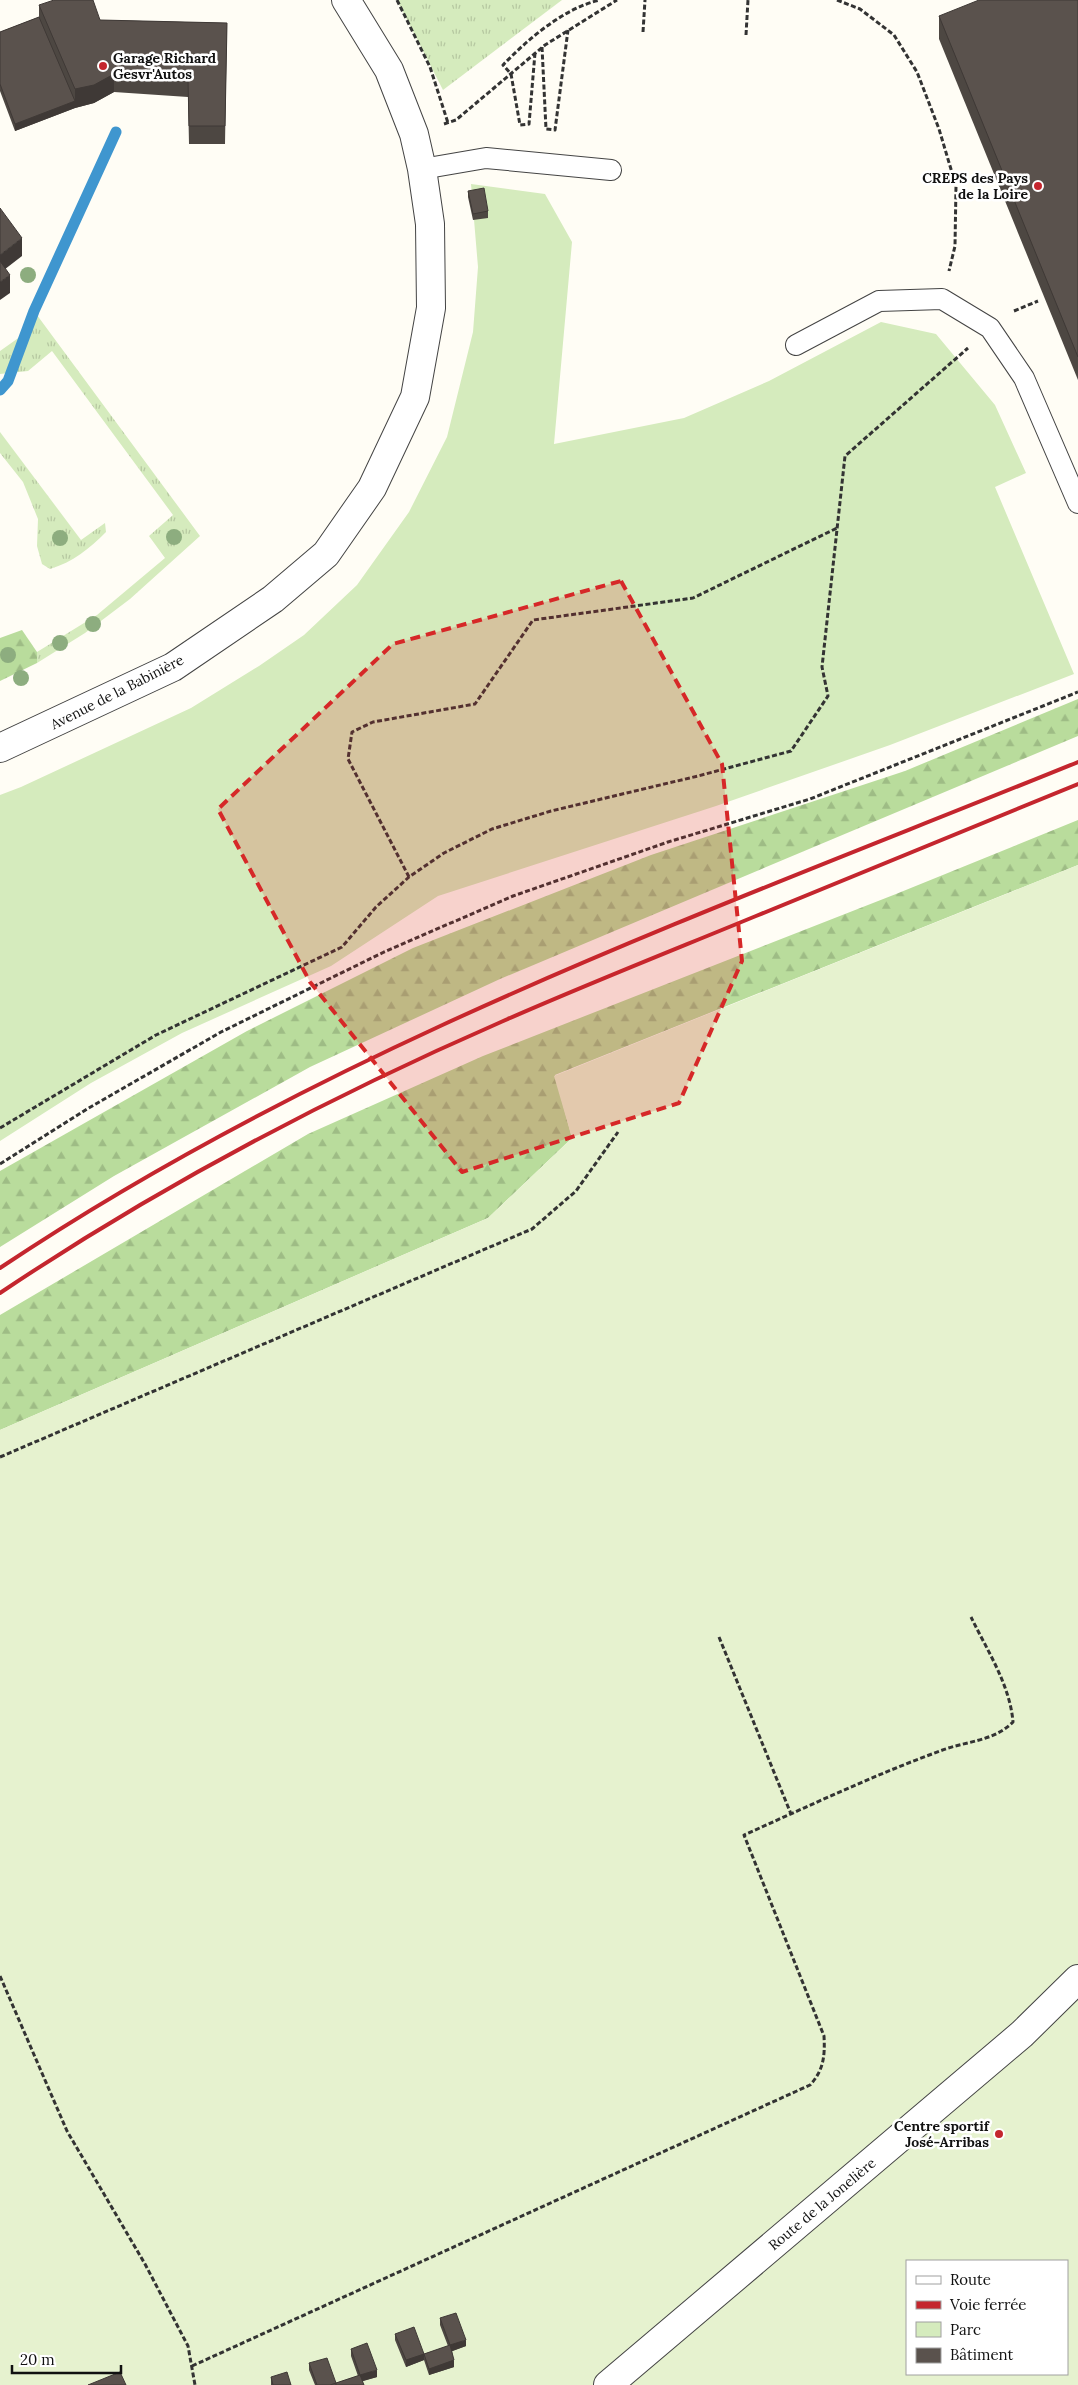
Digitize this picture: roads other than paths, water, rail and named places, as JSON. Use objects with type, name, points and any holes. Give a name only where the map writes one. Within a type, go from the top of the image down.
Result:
[{"type":"street","name":"Avenue de la Babinière","points":[[0,748],[174,667],[273,599],[326,554],[372,488],[415,397],[431,308],[430,224],[422,170],[414,134],[389,70],[346,0]]},
{"type":"street","name":"Route de la Jonelière","points":[[608,2385],[1022,2034],[1078,1979]]},
{"type":"lane","points":[[422,170],[486,158],[611,170]]},
{"type":"lane","points":[[796,345],[879,301],[942,299],[990,328],[1024,378],[1078,503]]},
{"type":"waterway","points":[[0,390],[8,381],[34,311],[116,132]]},
{"type":"railway","points":[[0,1268],[126,1189],[256,1116],[390,1050],[526,988],[663,929],[1078,762]]},
{"type":"railway","points":[[0,1293],[120,1217],[244,1146],[436,1051],[564,995],[1078,784]]},
{"type":"place","name":"Garage Richard Gesvr'Autos","points":[[103,66]]},
{"type":"place","name":"CREPS des Pays de la Loire","points":[[1038,186]]},
{"type":"place","name":"Centre sportif José-Arribas","points":[[999,2134]]}]
